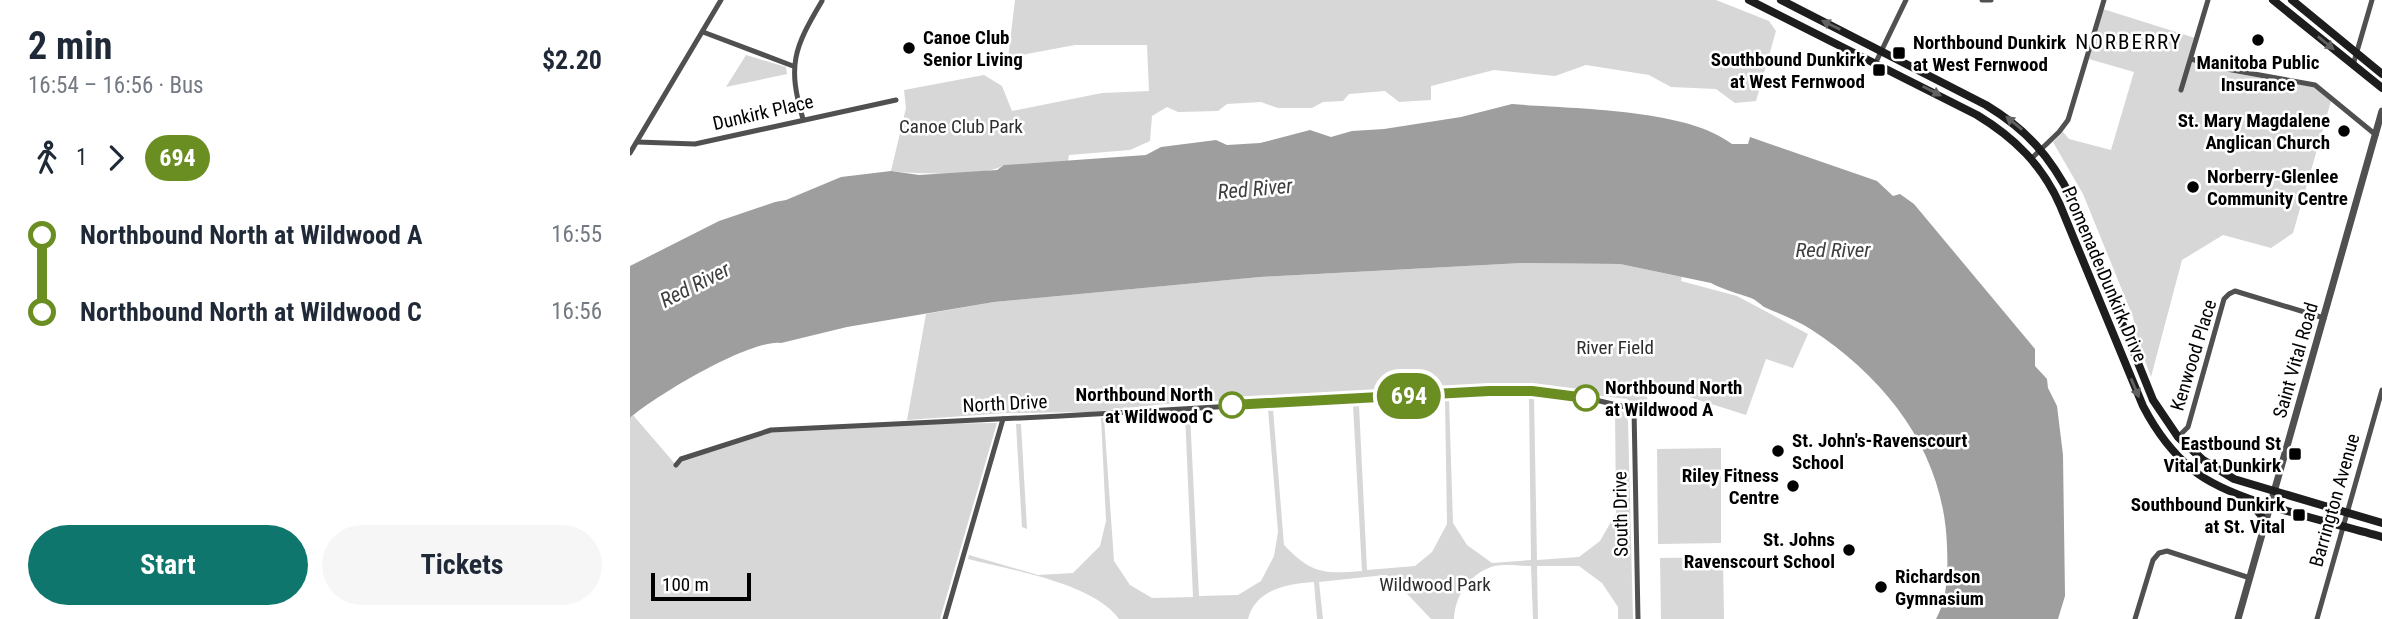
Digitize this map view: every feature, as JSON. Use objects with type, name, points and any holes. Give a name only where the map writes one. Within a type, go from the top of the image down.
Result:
[{"type":"main road","name":"Promenade Dunkirk Drive","points":[[1749,0],[1876,62],[2000,128],[2032,158],[2050,183],[2060,205],[2154,428],[2171,450],[2195,472],[2228,490],[2270,505],[2382,537]]},
{"type":"main road","name":"Promenade Dunkirk Drive","points":[[1781,0],[1986,104],[2008,118],[2042,150],[2072,199],[2153,400],[2178,437],[2203,460],[2234,479],[2382,523]]},
{"type":"main road","points":[[2273,0],[2382,88]]},
{"type":"main road","points":[[2290,0],[2382,74]]},
{"type":"main road","points":[[2241,494],[2261,515],[2263,528]]},
{"type":"street","points":[[630,153],[721,0]]},
{"type":"street","points":[[1876,62],[1906,0]]},
{"type":"street","points":[[1982,0],[1991,0]]},
{"type":"street","points":[[2032,158],[2068,120],[2104,0]]},
{"type":"street","points":[[2181,90],[2208,0]]},
{"type":"street","points":[[2286,10],[2290,0]]},
{"type":"street","points":[[2353,65],[2372,0]]},
{"type":"street","points":[[803,119],[797,99],[793,65],[802,34],[822,1]]},
{"type":"street","points":[[703,32],[793,65]]},
{"type":"street","points":[[2191,59],[2232,71],[2315,85],[2376,135]]},
{"type":"street","name":"Dunkirk Place","points":[[637,142],[695,144],[895,100]]},
{"type":"street","name":"Saint Vital Road","points":[[2238,619],[2382,111]]},
{"type":"street","name":"Kenwood Place","points":[[2178,437],[2188,427],[2224,299],[2229,294],[2235,291],[2324,318]]},
{"type":"street","name":"Barrington Avenue","points":[[2317,619],[2382,390]]},
{"type":"street","name":"North Drive","points":[[676,465],[681,459],[771,430],[1489,391],[1574,395],[1634,409]]},
{"type":"street","name":"South Drive","points":[[1634,409],[1638,619]]},
{"type":"street","points":[[944,619],[1003,419]]},
{"type":"street","points":[[2135,619],[2153,560],[2159,553],[2167,551],[2250,578]]},
{"type":"green space","name":"Canoe Club Park","points":[[1015,0],[1716,0],[1769,21],[1776,31],[1756,101],[1735,103],[1716,89],[1671,87],[1649,75],[1586,65],[1555,76],[1494,70],[1431,86],[1431,100],[1399,102],[1385,91],[1349,94],[1343,101],[1323,102],[1312,108],[1278,108],[1261,102],[1227,104],[1218,111],[1178,112],[1167,107],[1152,116],[1150,141],[1130,150],[1069,155],[1068,161],[1004,165],[967,173],[891,171],[906,108],[904,90],[984,75],[1002,86],[1012,111],[1102,93],[1149,91],[1147,45],[1075,45],[1016,56],[1014,67],[1007,67]]},
{"type":"green space","name":"Norberry-Glenlee Community Centre","points":[[2103,9],[2195,38],[2190,59],[2233,73],[2314,87],[2331,101],[2293,233],[2271,248],[2223,235],[2182,260],[2151,377],[2137,339],[2133,317],[2083,194],[2053,142],[2063,132],[2069,139],[2111,150],[2134,72],[2089,59]]},
{"type":"green space","points":[[746,55],[786,67],[787,74],[726,87]]},
{"type":"green space","name":"River Field","points":[[1522,263],[1620,264],[1682,277],[1681,281],[1737,296],[1808,334],[1793,368],[1766,359],[1746,415],[1642,382],[1639,391],[1647,396],[1648,405],[1637,407],[1627,399],[1537,388],[1451,387],[1164,404],[1091,412],[1006,413],[907,420],[926,314],[994,302],[1260,277]]},
{"type":"green space","name":"Wildwood Park","points":[[1529,397],[1534,397],[1537,560],[1579,557],[1600,541],[1616,513],[1615,408],[1625,413],[1628,421],[1633,619],[1618,619],[1618,607],[1602,583],[1579,566],[1537,566],[1538,619],[1533,619],[1531,566],[1506,565],[1491,567],[1470,581],[1457,602],[1454,619],[1431,619],[1392,578],[1385,575],[1319,582],[1323,619],[1317,619],[1314,582],[1293,584],[1265,595],[1252,609],[1248,619],[1119,619],[1107,607],[1071,587],[1028,573],[968,559],[969,555],[1038,575],[1073,573],[1100,546],[1106,521],[1101,418],[1104,418],[1114,561],[1130,585],[1152,598],[1193,597],[1185,414],[1190,414],[1199,596],[1238,595],[1261,581],[1274,556],[1278,532],[1268,409],[1273,409],[1284,545],[1303,562],[1319,570],[1362,571],[1353,405],[1359,405],[1367,570],[1415,566],[1432,552],[1447,524],[1445,399],[1449,399],[1453,523],[1467,545],[1492,563],[1531,560]]},
{"type":"green space","points":[[633,415],[676,465],[681,459],[771,430],[997,423],[940,619],[630,619],[630,418]]},
{"type":"green space","points":[[1016,424],[1021,424],[1027,529],[1022,527]]},
{"type":"green space","points":[[1721,448],[1721,543],[1658,544],[1657,449]]},
{"type":"green space","points":[[1723,557],[1724,619],[1661,619],[1660,558]]},
{"type":"water","name":"Red River","points":[[1512,104],[1596,109],[1658,117],[1712,132],[1732,144],[1748,144],[1750,137],[1877,181],[1893,196],[1900,194],[1914,204],[2035,349],[2035,366],[2047,379],[2048,388],[2057,406],[2063,455],[2065,596],[2058,619],[1936,619],[1943,602],[1947,574],[1943,512],[1935,480],[1923,450],[1907,422],[1887,396],[1865,372],[1806,326],[1764,307],[1753,299],[1711,283],[1620,264],[1522,263],[1260,277],[994,302],[847,327],[748,350],[703,371],[660,396],[630,418],[630,266],[719,221],[786,200],[841,177],[891,171],[919,175],[997,170],[1004,165],[1146,155],[1161,147],[1216,140],[1227,145],[1260,143],[1310,130],[1331,137],[1352,131],[1461,117]]},
{"type":"bus line","name":"694","points":[[1232,405],[1489,391],[1532,391],[1586,398]]},
{"type":"place","name":"Manitoba Public Insurance","points":[[2258,40]]},
{"type":"place","name":"Canoe Club Senior Living","points":[[909,48]]},
{"type":"place","name":"Northbound Dunkirk at West Fernwood","points":[[1899,53]]},
{"type":"place","name":"Southbound Dunkirk at West Fernwood","points":[[1879,70]]},
{"type":"place","name":"St. Mary Magdalene Anglican Church","points":[[2344,131]]},
{"type":"place","name":"Norberry-Glenlee Community Centre","points":[[2193,187]]},
{"type":"place","name":"Northbound North at Wildwood A","points":[[1586,398]]},
{"type":"place","name":"Northbound North at Wildwood C","points":[[1232,405]]},
{"type":"place","name":"St. John's-Ravenscourt School","points":[[1778,451]]},
{"type":"place","name":"Eastbound St Vital at Dunkirk","points":[[2295,454]]},
{"type":"place","name":"Riley Fitness Centre","points":[[1793,486]]},
{"type":"place","name":"Southbound Dunkirk at St. Vital","points":[[2299,515]]},
{"type":"place","name":"St. Johns Ravenscourt School","points":[[1849,550]]},
{"type":"place","name":"Richardson Gymnasium","points":[[1881,587]]},
{"type":"district","name":"NORBERRY","points":[[2129,42]]}]
